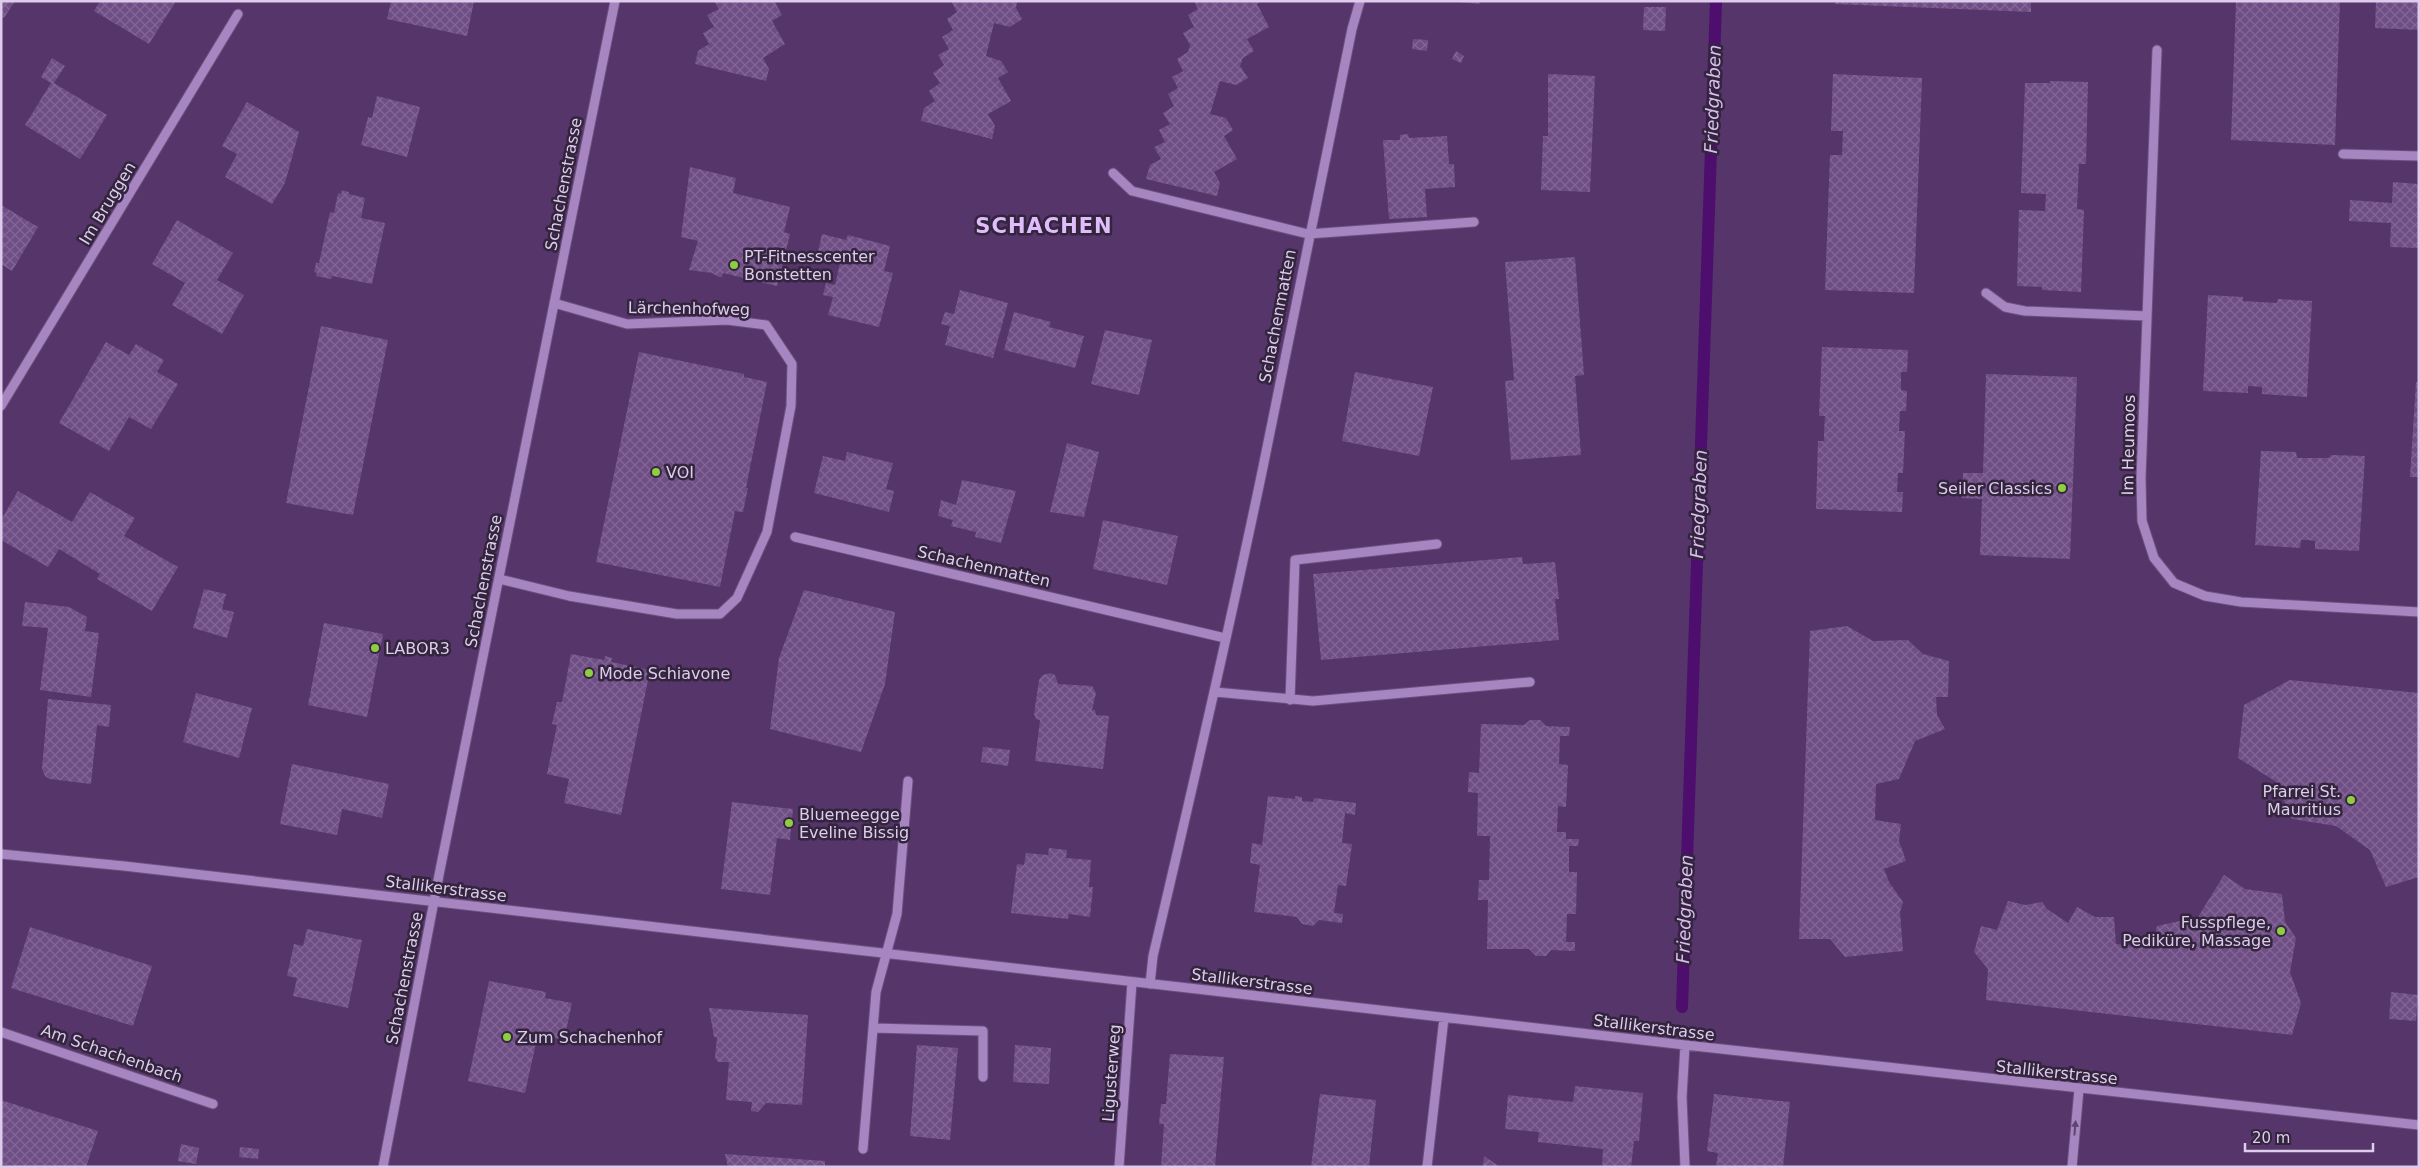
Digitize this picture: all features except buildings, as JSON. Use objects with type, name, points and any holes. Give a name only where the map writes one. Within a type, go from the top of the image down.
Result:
[{"type":"street","name":"Schachenstrasse","points":[[383,1167],[434,902],[615,1]]},
{"type":"street","name":"Schachenmatten","points":[[1150,984],[1153,956],[1215,692],[1225,638],[1262,473],[1308,234],[1352,29],[1360,1]]},
{"type":"street","name":"Im Bruggen","points":[[1,406],[238,14]]},
{"type":"street","name":"Im Heumoos","points":[[2157,50],[2141,478],[2142,521],[2154,558],[2174,583],[2204,596],[2241,602],[2419,612]]},
{"type":"street","points":[[2343,154],[2419,156]]},
{"type":"street","points":[[1113,173],[1132,191],[1308,234],[1474,222]]},
{"type":"street","points":[[1986,293],[2005,307],[2025,311],[2147,316]]},
{"type":"street","name":"Lärchenhofweg","points":[[499,579],[569,596],[677,614],[720,614],[737,598],[767,532],[790,406],[792,364],[766,325],[727,320],[627,324],[554,303]]},
{"type":"street","name":"Schachenmatten","points":[[795,537],[1225,638]]},
{"type":"street","points":[[1290,700],[1295,560],[1437,544]]},
{"type":"street","points":[[1215,692],[1313,701],[1530,682]]},
{"type":"street","points":[[863,1148],[876,992],[896,914],[908,781]]},
{"type":"street","name":"Stallikerstrasse","points":[[1,854],[124,866],[2079,1090],[2419,1125]]},
{"type":"street","name":"Ligusterweg","points":[[1119,1167],[1132,982]]},
{"type":"street","points":[[1426,1167],[1444,1018]]},
{"type":"street","points":[[873,1028],[983,1031],[983,1077]]},
{"type":"street","name":"Am Schachenbach","points":[[1,1032],[214,1104]]},
{"type":"street","points":[[1684,1045],[1682,1097],[1685,1167]]},
{"type":"street","points":[[2072,1167],[2079,1090]]},
{"type":"waterway","name":"Friedgraben","points":[[1682,1007],[1716,1]]},
{"type":"place","name":"PT-Fitnesscenter Bonstetten","points":[[734,265]]},
{"type":"place","name":"VOI","points":[[656,472]]},
{"type":"place","name":"Seiler Classics","points":[[2062,488]]},
{"type":"place","name":"LABOR3","points":[[375,648]]},
{"type":"place","name":"Mode Schiavone","points":[[589,673]]},
{"type":"place","name":"Pfarrei St. Mauritius","points":[[2351,800]]},
{"type":"place","name":"Bluemeegge Eveline Bissig","points":[[789,823]]},
{"type":"place","name":"Fusspflege, Pediküre, Massage","points":[[2281,931]]},
{"type":"place","name":"Zum Schachenhof","points":[[507,1037]]},
{"type":"district","name":"SCHACHEN","points":[[1044,226]]}]
